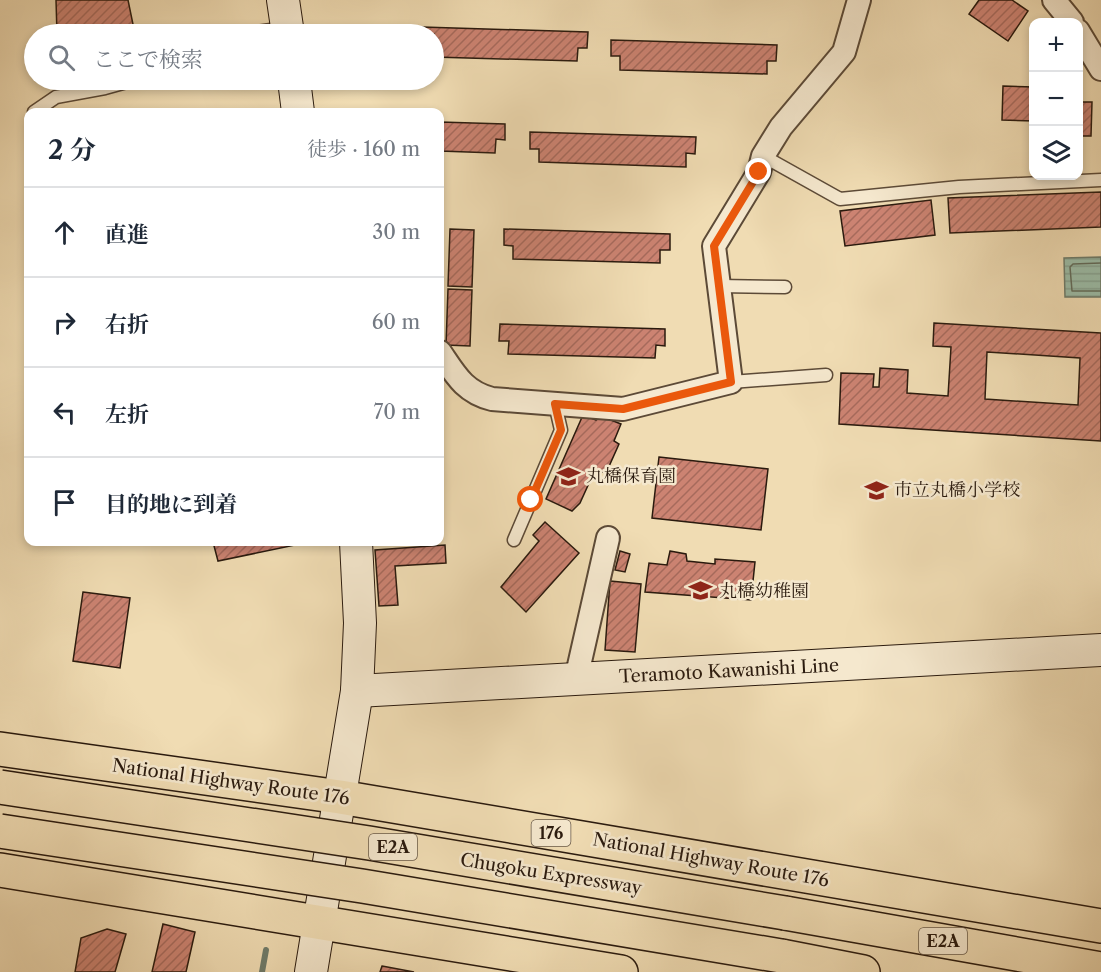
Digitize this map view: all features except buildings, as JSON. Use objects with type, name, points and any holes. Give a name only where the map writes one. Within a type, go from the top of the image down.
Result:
[{"type":"highway","name":"National Highway Route 176","points":[[0,749],[340,797],[1101,926]]},
{"type":"highway","name":"Chugoku Expressway","points":[[0,787],[358,842],[1101,969]]},
{"type":"highway","name":"E2A","points":[[0,831],[362,886],[781,956],[863,972]]},
{"type":"highway","points":[[0,870],[621,972]]},
{"type":"main road","points":[[295,90],[298,108]]},
{"type":"main road","points":[[311,972],[357,691],[360,623],[356,546]]},
{"type":"main road","name":"Teramoto Kawanishi Line","points":[[357,691],[1101,650]]},
{"type":"street","points":[[444,358],[466,388],[478,396],[492,399],[623,409],[731,382],[714,246],[759,172],[763,156],[781,127],[844,52],[859,0]]},
{"type":"street","points":[[1054,0],[1069,18]]},
{"type":"street","points":[[1083,39],[1101,69]]},
{"type":"street","points":[[576,680],[601,548]]},
{"type":"lane","points":[[40,108],[56,97],[94,90]]},
{"type":"lane","points":[[763,156],[840,199],[959,187],[1101,180]]},
{"type":"lane","points":[[719,286],[785,286]]},
{"type":"lane","points":[[731,382],[826,375]]},
{"type":"lane","points":[[514,540],[526,497],[561,430],[555,404]]},
{"type":"water","points":[[1101,257],[1101,297],[1065,297],[1064,258]]},
{"type":"waterway","points":[[262,972],[266,950]]},
{"type":"place","name":"丸橋保育園","points":[[568,476]]},
{"type":"place","name":"市立丸橋小学校","points":[[876,490]]},
{"type":"place","name":"丸橋幼稚園","points":[[701,591]]},
{"type":"route","points":[[531,500],[561,430],[555,404],[623,409],[731,382],[714,246],[759,172]]}]
